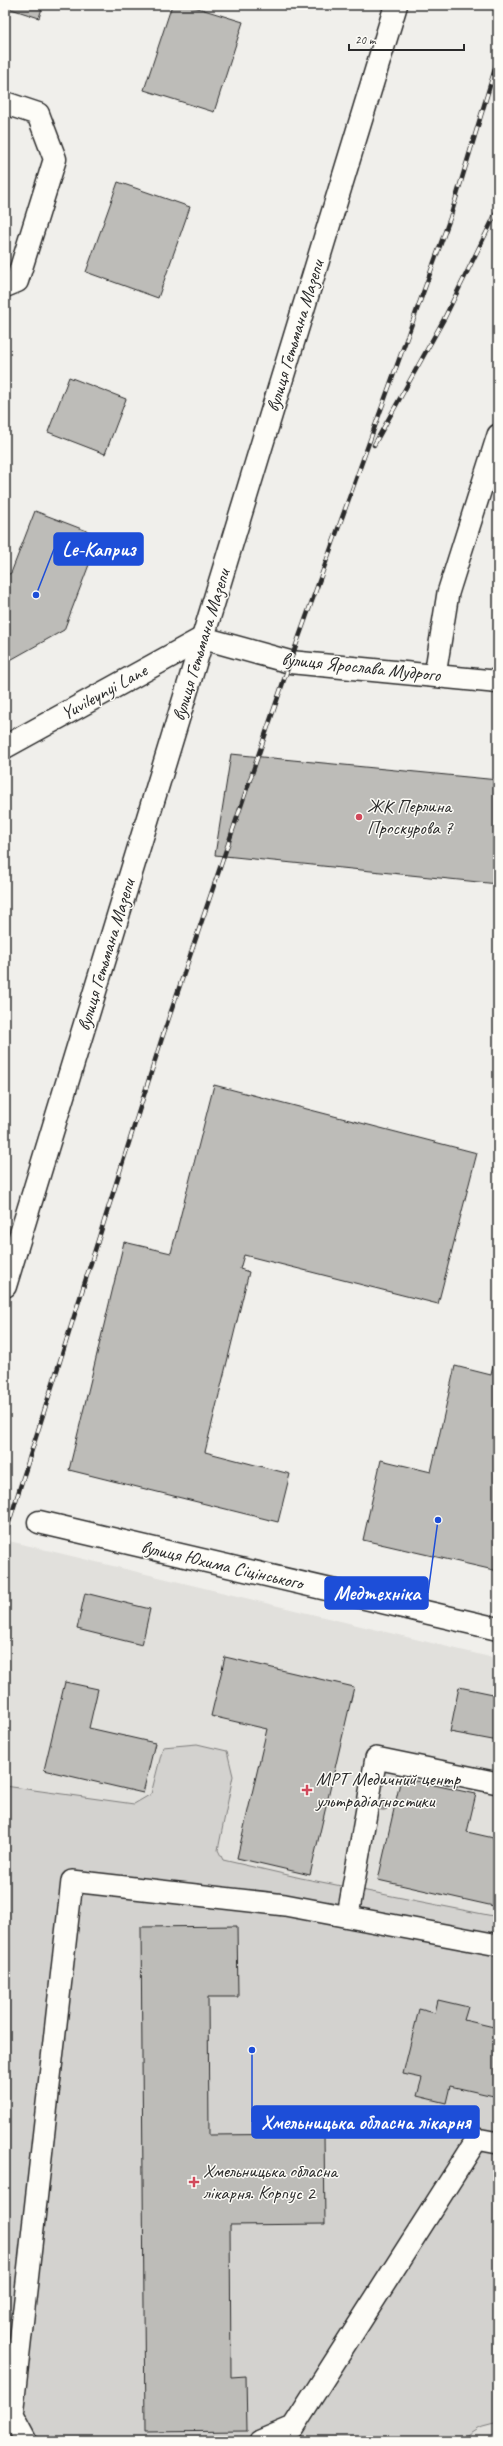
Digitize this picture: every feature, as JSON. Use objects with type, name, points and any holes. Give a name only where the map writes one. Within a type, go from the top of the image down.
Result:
[{"type":"main road","name":"вулиця Гетьмана Мазепи","points":[[5,1286],[396,5]]},
{"type":"main road","points":[[5,103],[38,114],[55,159],[17,281],[5,286]]},
{"type":"main road","name":"вулиця Ярослава Мудрого","points":[[203,638],[290,662],[498,682]]},
{"type":"main road","name":"Yuvileynyi Lane","points":[[5,747],[203,638]]},
{"type":"main road","name":"вулиця Юхима Сіцінського","points":[[39,1522],[498,1629]]},
{"type":"lane","points":[[435,675],[448,593],[498,435]]},
{"type":"lane","points":[[348,1916],[376,1758],[498,1783]]},
{"type":"lane","points":[[26,2441],[12,2415],[72,1881],[285,1905],[498,1945]]},
{"type":"lane","points":[[260,2441],[293,2427],[477,2139],[498,2143]]},
{"type":"shaded area","points":[[5,1540],[498,1659],[498,2441],[5,2441]]},
{"type":"shaded area","points":[[197,1744],[227,1751],[233,1776],[218,1850],[223,1860],[301,1878],[498,1917],[498,2423],[479,2428],[459,2441],[5,2441],[5,1786],[134,1804],[151,1794],[163,1747]]},
{"type":"building","points":[[5,5],[43,5],[39,18],[5,7]]},
{"type":"building","points":[[172,5],[188,5],[243,22],[214,112],[144,90]]},
{"type":"building","points":[[118,182],[190,207],[158,298],[86,272]]},
{"type":"building","points":[[69,377],[126,399],[105,454],[48,432]]},
{"type":"building","points":[[35,511],[100,536],[64,630],[5,663],[5,576],[11,573]]},
{"type":"building","name":"ЖК Перлина Проскурова 7","points":[[231,754],[498,780],[498,884],[215,855]]},
{"type":"building","points":[[214,1085],[477,1153],[438,1304],[244,1255],[240,1269],[249,1272],[205,1452],[290,1474],[278,1522],[69,1470],[124,1242],[171,1253]]},
{"type":"building","points":[[498,1343],[498,1571],[363,1540],[381,1460],[431,1472],[455,1366],[491,1375]]},
{"type":"building","points":[[85,1593],[150,1609],[142,1645],[77,1629]]},
{"type":"building","points":[[225,1657],[354,1687],[310,1875],[237,1858],[267,1729],[211,1716]]},
{"type":"building","points":[[65,1682],[98,1689],[89,1728],[155,1743],[143,1793],[44,1770]]},
{"type":"building","points":[[459,1687],[498,1695],[498,1741],[450,1732]]},
{"type":"building","points":[[401,1778],[476,1794],[467,1832],[498,1839],[498,1907],[378,1880]]},
{"type":"building","points":[[237,1926],[238,1997],[208,1997],[209,2135],[324,2134],[325,2224],[230,2225],[231,2377],[246,2376],[247,2431],[145,2432],[141,1927]]},
{"type":"building","points":[[438,2000],[468,2007],[464,2020],[498,2028],[498,2097],[450,2086],[446,2103],[417,2096],[422,2078],[403,2074],[419,2009],[435,2013]]},
{"type":"railway","points":[[5,1535],[162,1038],[290,662],[450,218],[498,59]]},
{"type":"railway","points":[[374,445],[444,319],[498,209]]},
{"type":"place","name":"Le-Каприз","points":[[36,595]]},
{"type":"place","name":"ЖК Перлина Проскурова 7","points":[[359,817]]},
{"type":"place","name":"Медтехніка","points":[[438,1520]]},
{"type":"place","name":"МРТ Медичний центр ультрадіагностики","points":[[307,1790]]},
{"type":"place","name":"Хмельницька обласна лікарня","points":[[252,2050]]},
{"type":"place","name":"Хмельницька обласна лікарня. Корпус 2","points":[[194,2182]]}]
